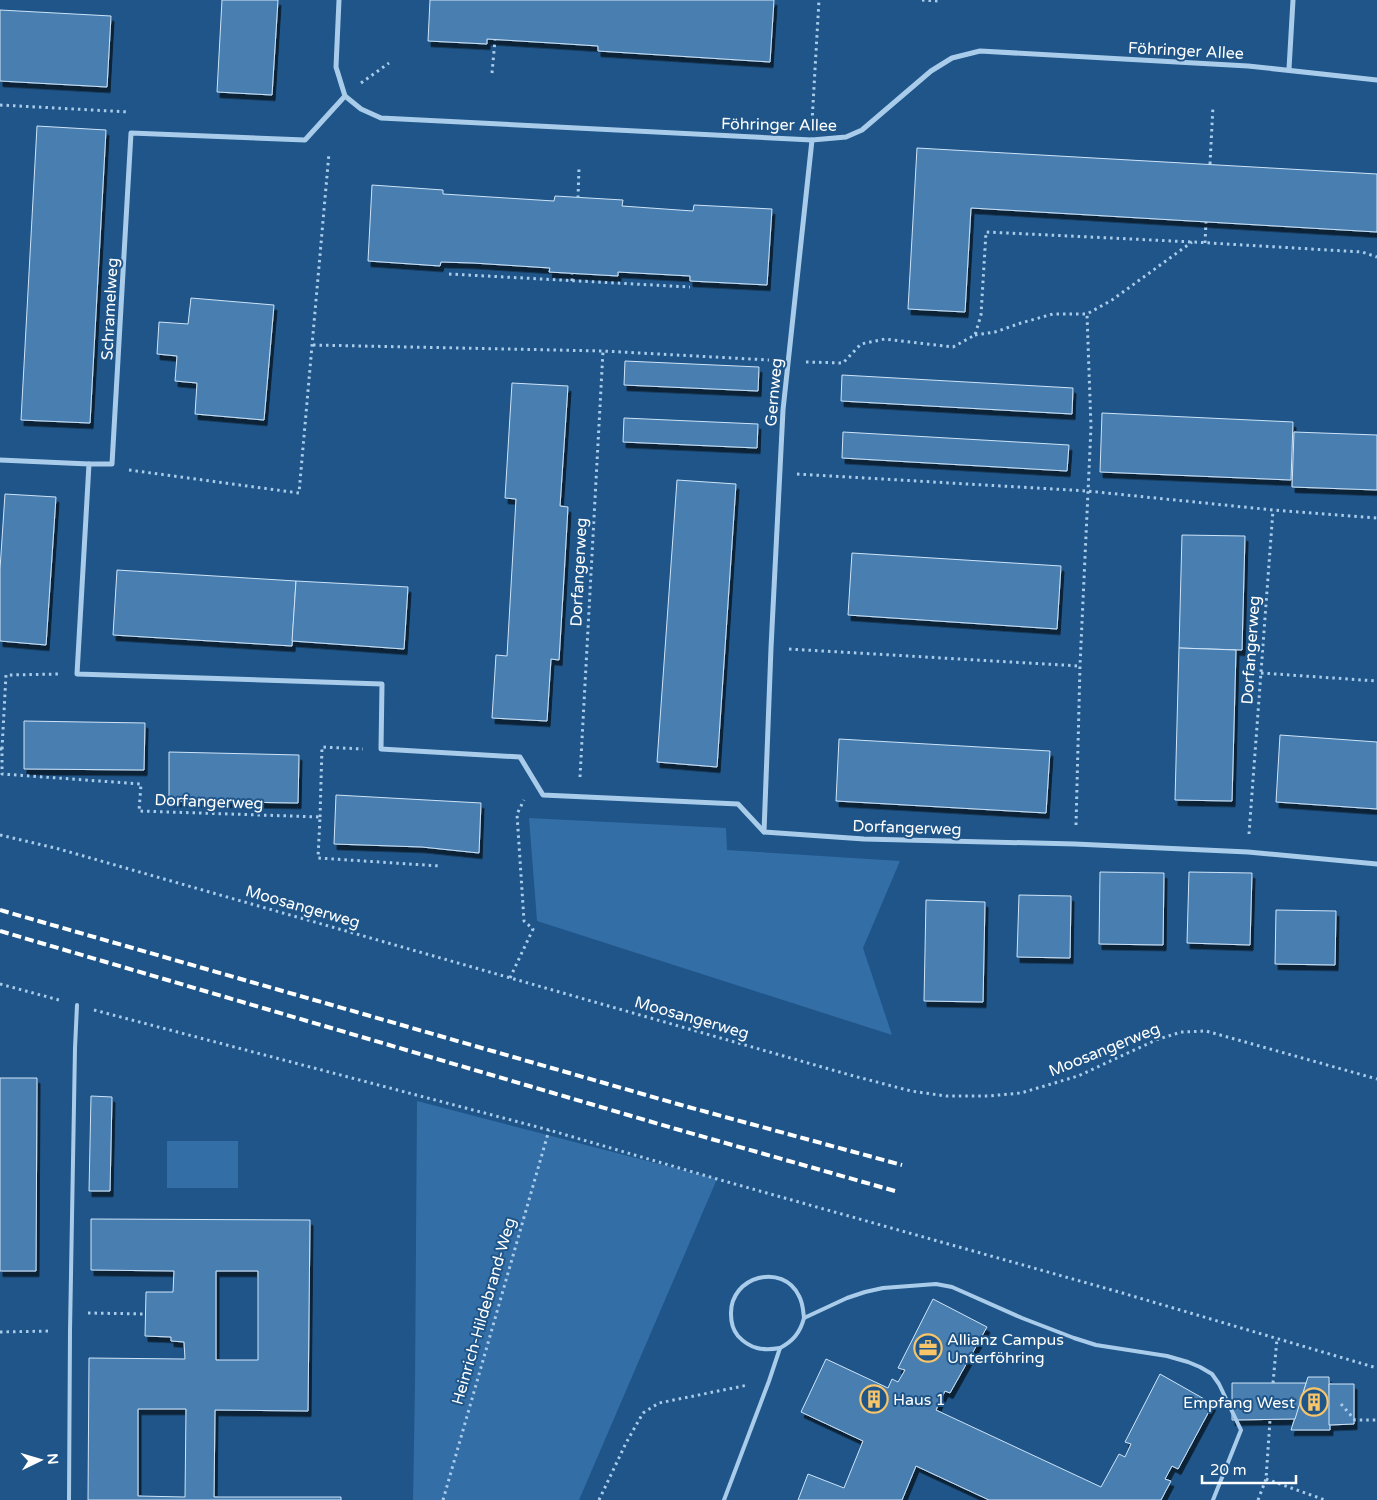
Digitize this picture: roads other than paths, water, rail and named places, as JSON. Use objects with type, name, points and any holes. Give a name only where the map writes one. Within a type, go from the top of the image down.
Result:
[{"type":"street","points":[[339,0],[336,67],[345,96]]},
{"type":"street","points":[[1288,70],[1293,0]]},
{"type":"street","name":"Föhringer Allee","points":[[345,96],[361,109],[381,118],[812,140],[846,137],[862,130],[931,71],[952,58],[980,51],[1248,66],[1377,80]]},
{"type":"street","name":"Schramelweg","points":[[89,464],[112,464],[131,133],[305,140],[345,96]]},
{"type":"street","name":"Gernweg","points":[[764,832],[783,410],[812,140]]},
{"type":"street","points":[[0,460],[89,464],[76,674],[382,684],[381,749],[520,756],[544,795],[579,795],[738,804],[764,832]]},
{"type":"street","name":"Dorfangerweg","points":[[764,832],[864,839],[1075,844],[1248,852],[1377,864]]},
{"type":"lane","points":[[69,1500],[70,1312],[76,1005]]},
{"type":"lane","points":[[778,1278],[790,1284],[798,1294],[803,1306],[804,1318],[801,1328],[796,1337],[780,1348],[767,1350],[755,1348],[744,1342],[735,1332],[731,1321],[730,1308],[735,1296],[743,1286],[753,1279],[778,1278]]},
{"type":"lane","points":[[804,1318],[847,1298],[865,1292],[893,1287],[936,1284],[952,1288],[1022,1318],[1096,1345],[1167,1356],[1200,1367],[1212,1374],[1219,1384],[1241,1430],[1213,1500]]},
{"type":"lane","points":[[724,1500],[770,1380],[780,1348]]},
{"type":"railway","points":[[0,910],[681,1105],[902,1165]]},
{"type":"railway","points":[[0,931],[676,1129],[895,1191]]},
{"type":"place","name":"Allianz Campus Unterföhring","points":[[928,1348]]},
{"type":"place","name":"Haus 1","points":[[874,1399]]},
{"type":"place","name":"Empfang West","points":[[1314,1402]]}]
